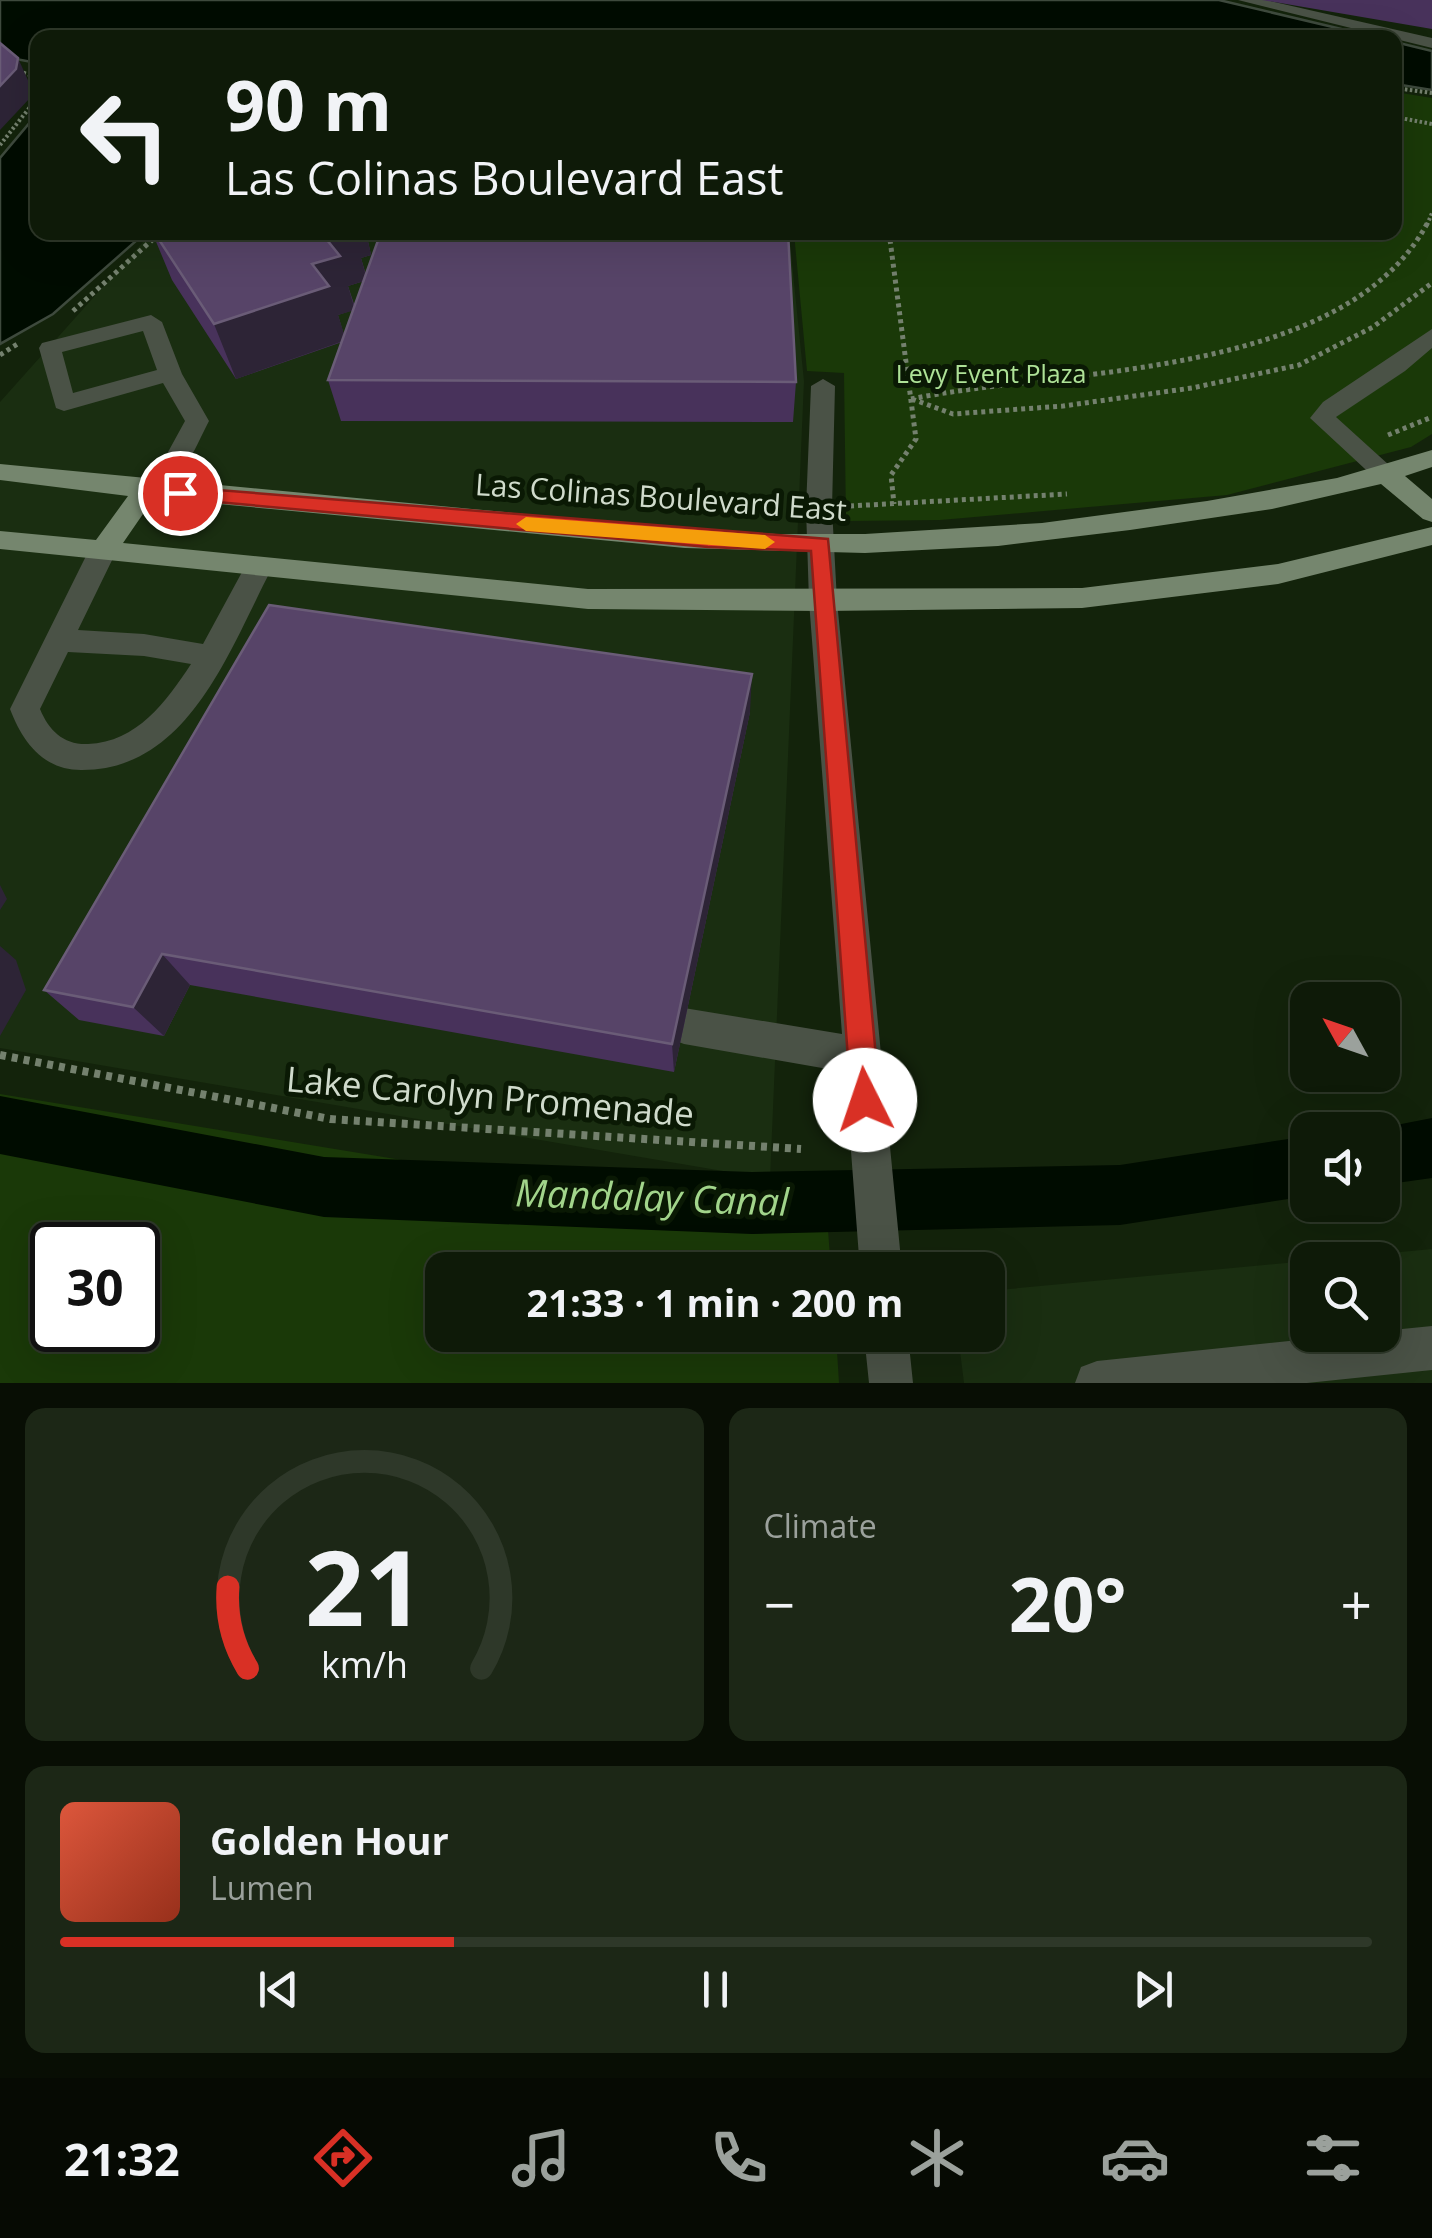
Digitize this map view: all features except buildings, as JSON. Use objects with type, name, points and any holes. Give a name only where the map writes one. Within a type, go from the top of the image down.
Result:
[{"type":"main road","name":"Las Colinas Boulevard East","points":[[0,472],[146,490],[688,538],[821,544],[983,539],[1140,520],[1284,499],[1387,475],[1432,458]]},
{"type":"main road","points":[[1387,475],[1432,513]]},
{"type":"main road","points":[[102,552],[146,490]]},
{"type":"main road","points":[[0,540],[588,599],[823,601],[1082,598],[1278,574],[1432,536]]},
{"type":"street","points":[[1246,0],[1379,30]]},
{"type":"street","points":[[1402,35],[1432,42]]},
{"type":"street","points":[[146,490],[172,468],[197,421],[170,374],[151,322],[50,348],[64,404],[170,374]]},
{"type":"street","points":[[1387,475],[1322,418],[1332,407],[1397,366],[1432,336]]},
{"type":"street","points":[[823,386],[819,508],[823,601],[878,1252]]},
{"type":"street","points":[[102,552],[25,709],[31,727],[48,747],[74,758],[117,754],[154,732],[186,702],[258,568]]},
{"type":"street","points":[[57,640],[144,645],[209,656]]},
{"type":"street","points":[[684,1026],[862,1061]]},
{"type":"street","points":[[1097,1383],[1432,1348]]},
{"type":"street","points":[[888,1352],[891,1383]]},
{"type":"path","points":[[0,64],[30,73]]},
{"type":"path","points":[[1402,89],[1432,93]]},
{"type":"path","points":[[0,145],[30,107]]},
{"type":"path","points":[[1402,118],[1432,124]]},
{"type":"path","points":[[910,399],[984,385],[1147,368],[1226,352],[1311,325],[1359,296],[1396,266],[1426,230],[1432,213]]},
{"type":"path","points":[[64,317],[152,240]]},
{"type":"path","points":[[890,240],[916,440],[891,475],[894,504]]},
{"type":"path","points":[[910,399],[953,414],[1063,406],[1192,388],[1298,365],[1373,327],[1432,282]]},
{"type":"path","points":[[0,355],[21,342]]},
{"type":"path","points":[[1354,446],[1408,430],[1432,418]]},
{"type":"path","points":[[819,508],[1072,493]]},
{"type":"path","name":"Lake Carolyn Promenade","points":[[0,1055],[330,1119],[801,1148]]},
{"type":"shaded area","points":[[0,0],[1219,0],[1345,30],[30,30],[30,62],[0,56]]},
{"type":"shaded area","points":[[1402,44],[1432,51],[1432,90],[1402,85]]},
{"type":"shaded area","points":[[30,122],[30,240],[137,240],[53,314],[0,344],[0,158]]},
{"type":"shaded area","points":[[145,240],[790,240],[804,381],[770,1179],[0,1048],[0,402]]},
{"type":"shaded area","points":[[1432,1249],[1432,1383],[964,1383],[960,1352],[1005,1352],[1005,1289],[1290,1263],[1290,1352],[1400,1352],[1400,1252]]},
{"type":"green space","name":"Levy Event Plaza","points":[[1402,93],[1432,98],[1432,434],[1411,447],[1227,495],[940,520],[846,521],[844,373],[807,371],[795,240],[1402,240]]},
{"type":"green space","points":[[0,1094],[828,1230],[830,1252],[425,1252],[425,1352],[837,1352],[839,1383],[0,1383]]},
{"type":"waterway","name":"Mandalay Canal","points":[[0,1125],[324,1187],[752,1203],[1120,1195],[1290,1169]]},
{"type":"waterway","name":"Mandalay Canal","points":[[1400,1152],[1432,1148]]},
{"type":"slow traffic","points":[[526,524],[765,542]]},
{"type":"route","points":[[180,493],[708,540],[821,544],[865,1100]]}]
